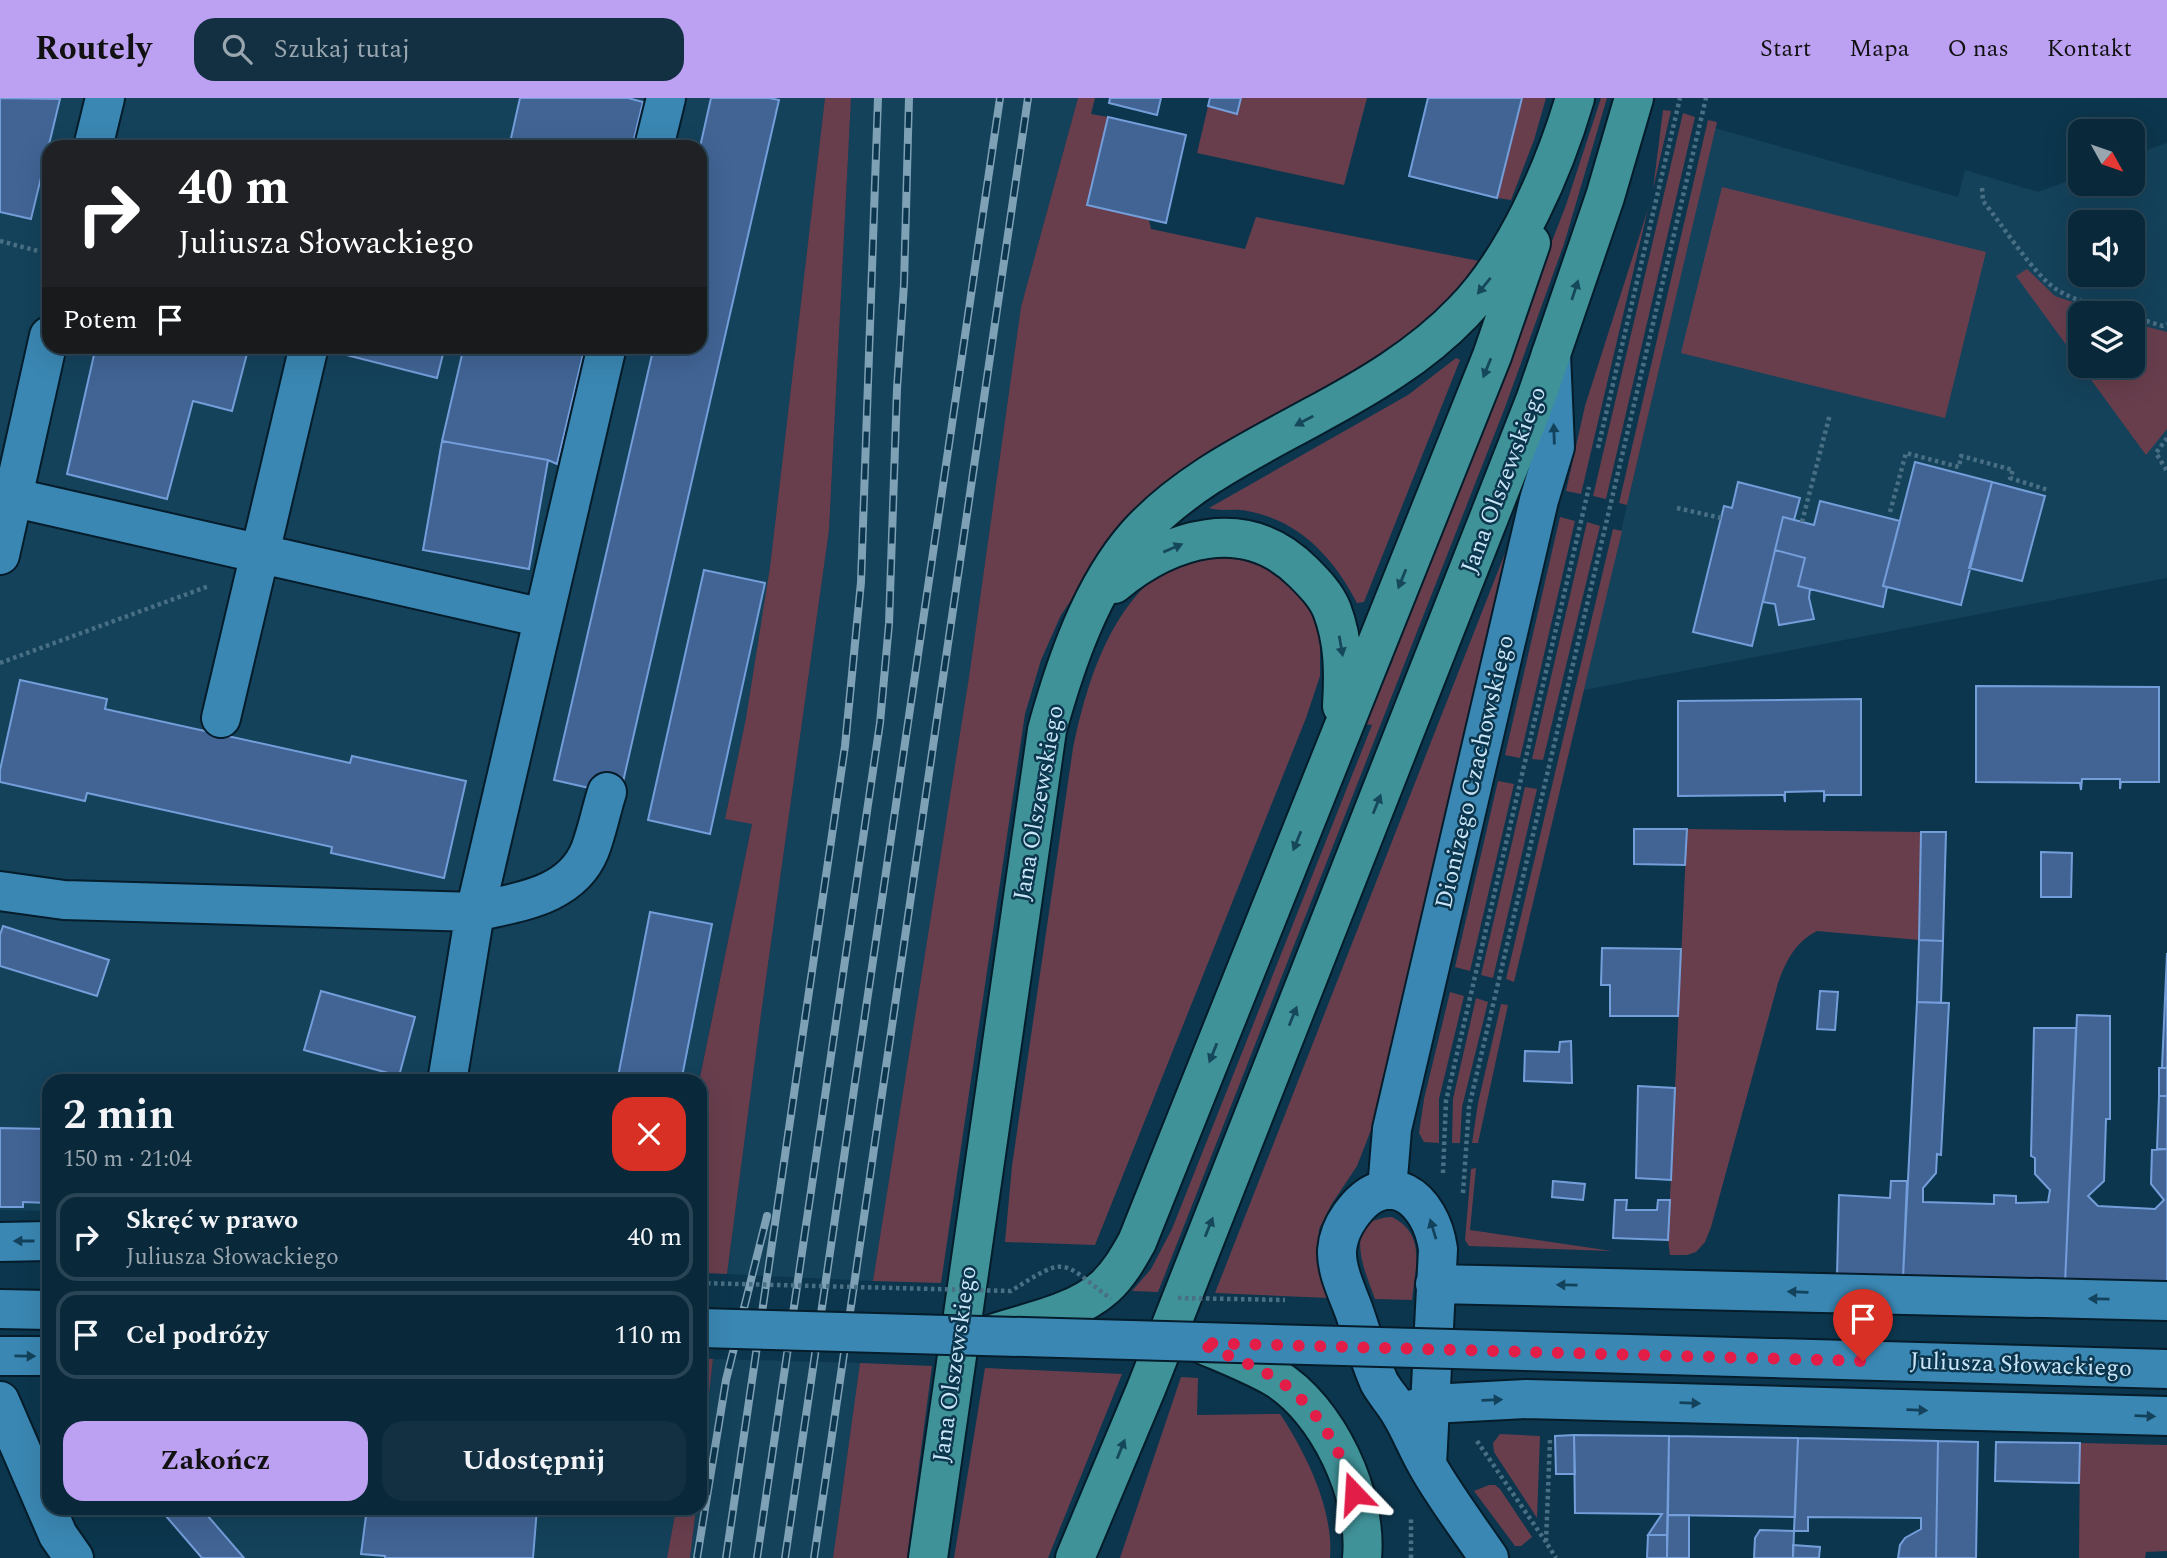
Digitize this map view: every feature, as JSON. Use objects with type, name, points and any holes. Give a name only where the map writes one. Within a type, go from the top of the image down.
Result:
[{"type":"main road","name":"Jana Olszewskiego","points":[[928,1558],[1046,730],[1062,676],[1096,599],[1128,547],[1162,510],[1230,461],[1357,393],[1401,365],[1435,339],[1464,311],[1493,276],[1522,228],[1563,140],[1575,98]]},
{"type":"main road","name":"Jana Olszewskiego","points":[[1075,1558],[1453,611],[1551,354],[1605,197],[1634,98]]},
{"type":"main road","points":[[988,1335],[1107,1293],[1137,1242],[1492,356],[1563,140]]},
{"type":"main road","points":[[1096,599],[1154,556],[1189,541],[1229,538],[1262,543],[1293,562],[1316,584],[1331,608],[1341,642],[1345,671],[1341,732]]},
{"type":"main road","points":[[1200,1343],[1273,1377],[1293,1391],[1330,1436],[1349,1475],[1359,1512],[1362,1558]]},
{"type":"main road","points":[[1083,1558],[1097,1508]]},
{"type":"street","points":[[95,140],[105,98]]},
{"type":"street","points":[[656,140],[666,98]]},
{"type":"street","points":[[0,555],[45,354]]},
{"type":"street","points":[[221,718],[307,354]]},
{"type":"street","points":[[448,1074],[475,912],[605,354]]},
{"type":"street","name":"Dionizego Czachowskiego","points":[[1387,1190],[1392,1129],[1539,500],[1555,447],[1551,354]]},
{"type":"street","points":[[11,496],[543,618]]},
{"type":"street","points":[[0,891],[64,900],[475,912],[536,898],[559,887],[577,871],[590,852],[607,792]]},
{"type":"street","points":[[1415,1409],[1380,1383],[1338,1261],[1339,1235],[1359,1202],[1371,1194],[1387,1190],[1402,1192],[1413,1198],[1431,1220],[1438,1249],[1415,1409],[1427,1465],[1489,1558]]},
{"type":"street","points":[[0,1241],[42,1241]]},
{"type":"street","points":[[1435,1284],[2167,1301]]},
{"type":"street","points":[[0,1308],[42,1310]]},
{"type":"street","name":"Juliusza Słowackiego","points":[[707,1328],[2167,1369]]},
{"type":"street","points":[[0,1356],[42,1356]]},
{"type":"street","name":"Juliusza Słowackiego","points":[[1415,1409],[1540,1399],[2167,1416]]},
{"type":"street","points":[[0,1401],[42,1498]]},
{"type":"street","points":[[49,1515],[58,1535],[74,1558]]},
{"type":"path","points":[[1596,455],[1680,98]]},
{"type":"path","points":[[1462,1194],[1469,1107],[1706,98]]},
{"type":"path","points":[[1982,188],[1983,201],[2043,277],[2055,289],[2086,301]]},
{"type":"path","points":[[0,241],[37,251]]},
{"type":"path","points":[[2145,321],[2163,326],[2167,324]]},
{"type":"path","points":[[1802,522],[1830,414]]},
{"type":"path","points":[[2167,438],[2156,453],[2167,469]]},
{"type":"path","points":[[1890,512],[1906,453],[1958,467],[1961,456],[2013,470],[2010,478],[2048,490]]},
{"type":"path","points":[[1443,1182],[1446,1101],[1590,482]]},
{"type":"path","points":[[1678,508],[1721,518]]},
{"type":"path","points":[[0,663],[235,576],[261,554]]},
{"type":"path","points":[[707,1283],[1011,1291],[1042,1271],[1059,1264],[1071,1267],[1107,1293]]},
{"type":"path","points":[[1174,1298],[1292,1300]]},
{"type":"path","points":[[1471,1430],[1556,1558]]},
{"type":"path","points":[[1546,1542],[1550,1436]]},
{"type":"path","points":[[1411,1558],[1410,1518],[1417,1513]]},
{"type":"shaded area","points":[[0,98],[825,98],[770,567],[746,718],[725,818],[752,823],[700,1074],[42,1074],[42,1211],[0,1210]]},
{"type":"shaded area","points":[[825,98],[851,98],[829,530],[727,1274],[707,1273],[707,1074],[701,1074],[752,824],[725,819],[746,718],[770,567]]},
{"type":"shaded area","points":[[851,98],[1078,98],[1021,307],[969,677],[873,1281],[727,1274],[829,530]]},
{"type":"shaded area","points":[[1078,98],[1095,98],[1091,114],[1108,117],[1088,205],[1149,220],[1151,229],[1245,249],[1256,217],[1484,262],[1428,327],[1088,575],[1061,615],[1041,660],[1025,714],[941,1283],[873,1281],[969,677],[1021,307]]},
{"type":"shaded area","points":[[1210,98],[1367,98],[1344,185],[1197,153]]},
{"type":"shaded area","points":[[1522,98],[1546,98],[1534,140],[1511,200],[1497,198]]},
{"type":"shaded area","points":[[1601,98],[1607,98],[1564,244],[1504,410],[1158,1292],[1132,1291],[1151,1269],[1172,1229],[1372,725],[1365,724],[1393,660],[1392,656],[1566,205]]},
{"type":"shaded area","points":[[1663,110],[1671,111],[1653,189]]},
{"type":"shaded area","points":[[1683,113],[1695,117],[1606,499],[1593,496]]},
{"type":"shaded area","points":[[1708,120],[1717,122],[1627,505],[1619,503]]},
{"type":"shaded area","points":[[1715,128],[1958,197],[1965,170],[2038,192],[2068,181],[2068,196],[2146,196],[2146,150],[2167,143],[2167,578],[1584,690]]},
{"type":"shaded area","points":[[1722,187],[1986,252],[1945,418],[1681,353]]},
{"type":"shaded area","points":[[1648,209],[1581,494],[1566,491],[1585,406]]},
{"type":"shaded area","points":[[2027,269],[2055,296],[2070,301],[2068,347],[2016,276]]},
{"type":"shaded area","points":[[2145,326],[2167,332],[2167,429],[2146,455],[2090,378],[2145,378]]},
{"type":"shaded area","points":[[1456,358],[1460,360],[1364,602],[1357,603],[1326,556],[1299,532],[1266,516],[1242,510],[1209,508],[1408,395]]},
{"type":"shaded area","points":[[1560,517],[1575,521],[1520,758],[1505,755]]},
{"type":"shaded area","points":[[1587,522],[1600,526],[1543,760],[1532,759]]},
{"type":"shaded area","points":[[1613,529],[1622,531],[1514,982],[1506,979]]},
{"type":"shaded area","points":[[1509,543],[1378,1112],[1357,1166],[1331,1205],[1319,1229],[1318,1252],[1329,1298],[1215,1293]]},
{"type":"shaded area","points":[[1204,554],[1255,559],[1293,580],[1320,625],[1320,676],[1306,718],[1095,1245],[1005,1242],[1012,1166],[1073,748],[1084,701],[1111,633],[1139,593],[1161,572]]},
{"type":"shaded area","points":[[1498,781],[1514,784],[1470,971],[1455,967]]},
{"type":"shaded area","points":[[1525,787],[1537,789],[1493,978],[1481,975]]},
{"type":"shaded area","points":[[1687,829],[1921,832],[1919,940],[1817,931],[1797,946],[1778,983],[1705,1242],[1696,1252],[1670,1255],[1668,1240]]},
{"type":"shaded area","points":[[1450,992],[1464,996],[1439,1099],[1439,1143],[1424,1142],[1419,1133],[1424,1099]]},
{"type":"shaded area","points":[[1476,998],[1488,1002],[1462,1107],[1460,1143],[1452,1143],[1453,1099]]},
{"type":"shaded area","points":[[1501,1004],[1508,1005],[1478,1143],[1472,1143],[1478,1103]]},
{"type":"shaded area","points":[[1476,1168],[1470,1230],[1612,1251],[1469,1246],[1465,1240],[1471,1169]]},
{"type":"shaded area","points":[[1392,1217],[1403,1224],[1414,1242],[1416,1264],[1412,1300],[1375,1299],[1362,1261],[1361,1236],[1366,1227],[1376,1220]]},
{"type":"shaded area","points":[[707,1358],[713,1359],[707,1412]]},
{"type":"shaded area","points":[[713,1359],[860,1363],[833,1558],[690,1558],[695,1515],[707,1515],[707,1412]]},
{"type":"shaded area","points":[[860,1363],[932,1366],[907,1558],[833,1558]]},
{"type":"shaded area","points":[[985,1368],[1122,1374],[1048,1558],[954,1558]]},
{"type":"shaded area","points":[[1181,1377],[1198,1378],[1197,1415],[1280,1414],[1308,1464],[1323,1502],[1328,1521],[1330,1558],[1120,1558]]},
{"type":"shaded area","points":[[1500,1434],[1540,1436],[1537,1518],[1494,1452],[1493,1443]]},
{"type":"shaded area","points":[[2080,1443],[2167,1445],[2167,1551],[2146,1552],[2145,1558],[2079,1558]]},
{"type":"shaded area","points":[[1489,1485],[1500,1489],[1532,1537],[1521,1546],[1515,1546],[1474,1491]]},
{"type":"shaded area","points":[[164,1515],[675,1515],[667,1558],[202,1558]]},
{"type":"shaded area","points":[[675,1515],[695,1515],[690,1558],[667,1558]]},
{"type":"building","points":[[0,98],[60,99],[50,140],[42,140],[42,173],[31,219],[0,212]]},
{"type":"building","points":[[520,98],[628,98],[643,102],[634,140],[511,140]]},
{"type":"building","points":[[711,98],[779,100],[620,795],[554,780],[652,354],[707,354],[707,140],[702,140]]},
{"type":"building","points":[[1110,98],[1161,98],[1157,115],[1109,103]]},
{"type":"building","points":[[1210,98],[1241,98],[1237,114],[1208,106]]},
{"type":"building","points":[[1428,98],[1522,98],[1497,198],[1409,176]]},
{"type":"building","points":[[1108,117],[1186,135],[1166,223],[1087,205]]},
{"type":"building","points":[[94,354],[247,354],[232,411],[193,401],[167,499],[67,474]]},
{"type":"building","points":[[342,354],[443,354],[437,378]]},
{"type":"building","points":[[462,354],[583,354],[557,464],[548,460],[442,441]]},
{"type":"building","points":[[442,441],[548,460],[529,569],[423,550]]},
{"type":"building","points":[[1915,462],[1992,482],[1961,605],[1883,586]]},
{"type":"building","points":[[1738,482],[1800,498],[1794,520],[1783,517],[1752,646],[1693,632],[1724,506],[1732,508]]},
{"type":"building","points":[[1992,482],[2045,496],[2022,581],[1969,568]]},
{"type":"building","points":[[1820,501],[1900,521],[1883,586],[1887,587],[1883,607],[1798,586],[1805,558],[1775,550],[1783,517],[1814,525]]},
{"type":"building","points":[[1775,550],[1805,558],[1798,586],[1810,589],[1809,598],[1814,619],[1779,625],[1775,604],[1763,602]]},
{"type":"building","points":[[704,570],[765,583],[710,834],[648,820]]},
{"type":"building","points":[[20,680],[107,699],[105,709],[350,763],[352,756],[466,781],[444,878],[331,853],[332,847],[87,793],[85,801],[0,782],[0,770]]},
{"type":"building","points":[[1976,686],[2159,687],[2159,782],[2121,782],[2120,789],[2120,779],[2082,779],[2081,790],[2080,783],[1976,782]]},
{"type":"building","points":[[1861,699],[1861,795],[1825,795],[1824,802],[1824,791],[1785,792],[1785,802],[1784,795],[1678,796],[1678,701]]},
{"type":"building","points":[[1634,829],[1687,829],[1685,865],[1634,864]]},
{"type":"building","points":[[1921,832],[1946,832],[1943,941],[1919,940]]},
{"type":"building","points":[[2041,852],[2072,853],[2071,897],[2041,897]]},
{"type":"building","points":[[650,912],[712,924],[683,1074],[619,1074]]},
{"type":"building","points":[[3,926],[109,960],[97,996],[0,966],[0,935]]},
{"type":"building","points":[[1919,940],[1943,941],[1941,1003],[1917,1002]]},
{"type":"building","points":[[1602,948],[1681,949],[1678,1016],[1610,1016],[1610,985],[1601,985]]},
{"type":"building","points":[[2167,953],[2167,1068],[2162,1068]]},
{"type":"building","points":[[321,991],[415,1017],[400,1074],[304,1050]]},
{"type":"building","points":[[1820,991],[1838,992],[1835,1030],[1817,1029]]},
{"type":"building","points":[[1917,1002],[1949,1003],[1941,1155],[1937,1154],[1936,1173],[1923,1188],[1923,1202],[1994,1204],[1994,1195],[2016,1196],[2016,1203],[2048,1202],[2050,1190],[2035,1174],[2035,1158],[2031,1156],[2034,1028],[2076,1028],[2065,1284],[1903,1278]]},
{"type":"building","points":[[2077,1015],[2110,1016],[2110,1119],[2106,1119],[2104,1181],[2088,1196],[2098,1206],[2155,1209],[2164,1200],[2151,1184],[2152,1150],[2167,1149],[2167,1288],[2065,1284]]},
{"type":"building","points":[[1571,1041],[1572,1083],[1524,1081],[1525,1051],[1559,1052],[1560,1042]]},
{"type":"building","points":[[2159,1068],[2167,1068],[2167,1096],[2159,1096]]},
{"type":"building","points":[[1638,1086],[1675,1088],[1671,1180],[1636,1178]]},
{"type":"building","points":[[2159,1096],[2167,1096],[2167,1149],[2157,1149]]},
{"type":"building","points":[[0,1128],[42,1129],[42,1203],[23,1202],[23,1207],[0,1207]]},
{"type":"building","points":[[1553,1181],[1585,1184],[1583,1200],[1552,1197]]},
{"type":"building","points":[[1891,1181],[1907,1181],[1903,1278],[1837,1275],[1839,1195],[1890,1198]]},
{"type":"building","points":[[1615,1200],[1627,1200],[1626,1210],[1657,1210],[1658,1200],[1670,1200],[1668,1240],[1613,1238]]},
{"type":"building","points":[[1574,1435],[1669,1436],[1667,1535],[1648,1535],[1662,1514],[1575,1513]]},
{"type":"building","points":[[1574,1435],[1575,1474],[1556,1474],[1555,1436]]},
{"type":"building","points":[[1669,1436],[1798,1438],[1795,1517],[1668,1515]]},
{"type":"building","points":[[1798,1438],[1938,1441],[1936,1558],[1898,1558],[1900,1545],[1905,1538],[1921,1529],[1921,1518],[1808,1517],[1808,1531],[1794,1531]]},
{"type":"building","points":[[1938,1441],[1978,1442],[1976,1558],[1936,1558]]},
{"type":"building","points":[[1996,1442],[2080,1443],[2079,1483],[1995,1481]]},
{"type":"building","points":[[165,1515],[207,1515],[244,1558],[202,1558]]},
{"type":"building","points":[[366,1515],[536,1515],[533,1558],[385,1558],[361,1554]]},
{"type":"building","points":[[1668,1515],[1689,1515],[1689,1558],[1667,1558]]},
{"type":"building","points":[[1760,1530],[1794,1531],[1793,1558],[1754,1558],[1755,1538]]},
{"type":"building","points":[[1648,1535],[1667,1535],[1667,1558],[1647,1558]]},
{"type":"building","points":[[1793,1545],[1820,1547],[1819,1558],[1793,1558]]},
{"type":"railway","points":[[726,1558],[845,746],[861,582],[878,98]]},
{"type":"railway","points":[[757,1558],[880,723],[889,624],[909,98]]},
{"type":"railway","points":[[785,1558],[1000,98]]},
{"type":"railway","points":[[814,1558],[1028,98]]},
{"type":"railway","points":[[707,1497],[726,1380],[767,1216]]},
{"type":"railway","points":[[697,1558],[704,1515]]},
{"type":"route","points":[[1354,1493],[1349,1475],[1330,1436],[1293,1391],[1273,1377],[1200,1343],[1863,1361]]}]
